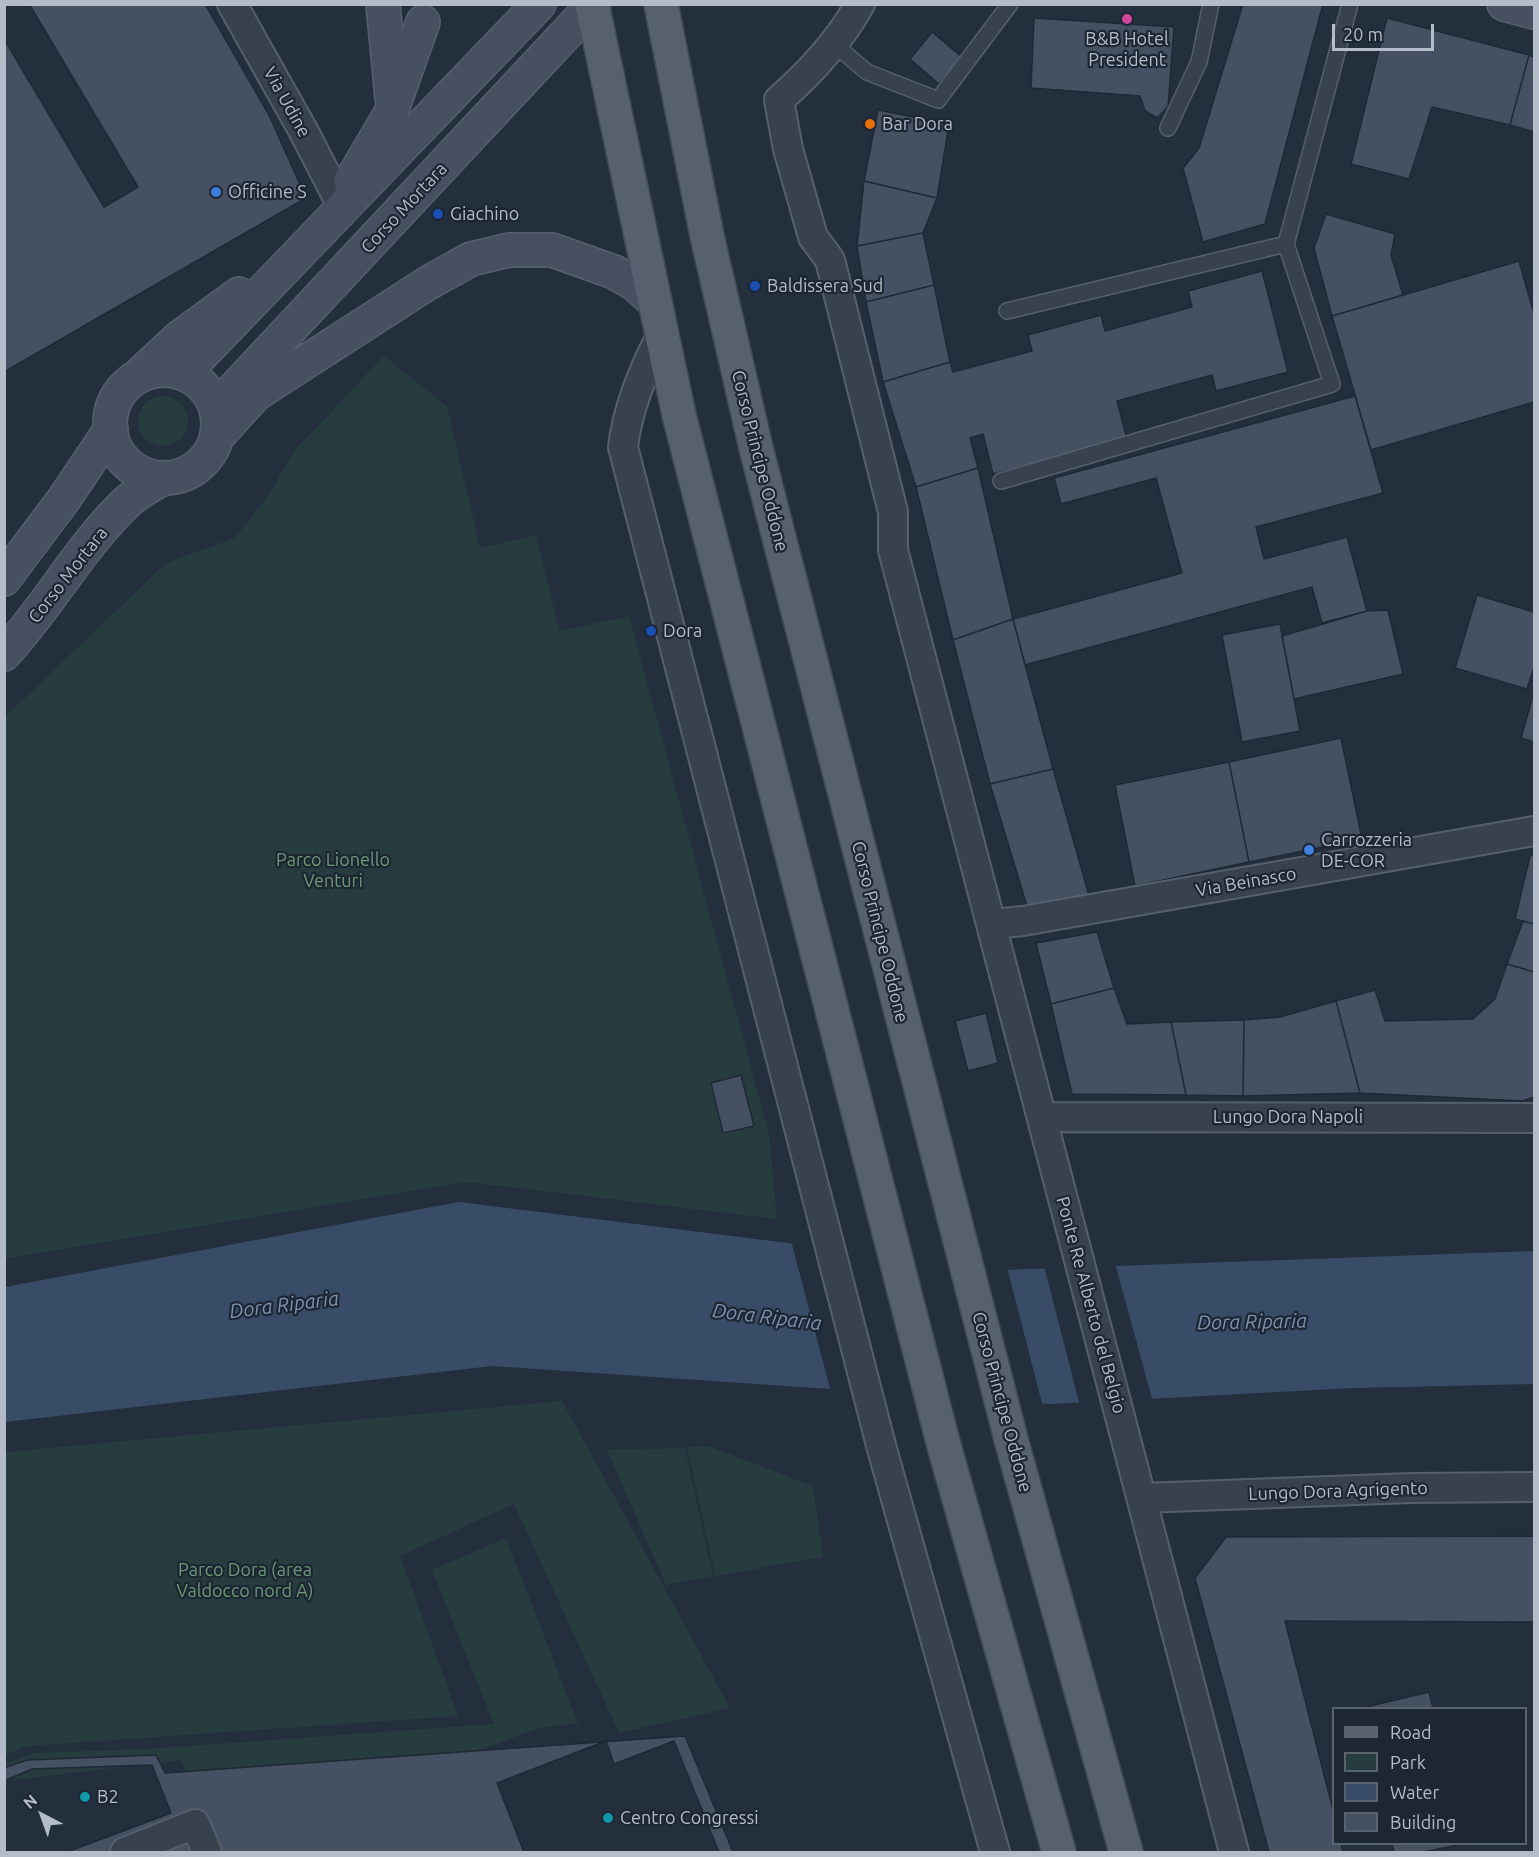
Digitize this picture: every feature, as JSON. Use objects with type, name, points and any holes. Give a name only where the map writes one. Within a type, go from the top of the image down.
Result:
[{"type":"main road","points":[[382,4],[393,107]]},
{"type":"main road","points":[[184,374],[539,4]]},
{"type":"main road","name":"Corso Principe Oddone","points":[[662,4],[707,236],[756,448],[1012,1443],[1126,1852]]},
{"type":"main road","points":[[1504,4],[1534,12]]},
{"type":"main road","points":[[593,5],[685,438],[944,1446],[1059,1852]]},
{"type":"main road","name":"Corso Mortara","points":[[216,423],[593,5]]},
{"type":"main road","points":[[136,378],[164,370],[184,374],[204,388],[216,423],[210,451],[196,466],[177,476],[163,478],[144,473],[128,463],[116,448],[111,429],[114,404],[120,392],[180,337],[248,288],[339,200],[390,115],[423,22]]},
{"type":"main road","points":[[216,423],[255,394],[471,259],[509,249],[552,250],[614,272],[635,284],[655,302]]},
{"type":"main road","points":[[4,579],[64,499],[111,429]]},
{"type":"main road","name":"Corso Mortara","points":[[4,654],[43,608],[102,530],[129,500],[163,478]]},
{"type":"street","name":"Via Udine","points":[[232,4],[304,132],[339,200]]},
{"type":"street","points":[[860,4],[834,44],[808,74],[778,100],[788,149],[813,237],[830,260],[893,512],[893,550],[993,924],[1042,1118]]},
{"type":"street","points":[[662,335],[625,425],[623,447],[882,1449],[995,1852]]},
{"type":"street","name":"Via Beinasco","points":[[993,924],[1035,919],[1534,831]]},
{"type":"street","name":"Lungo Dora Napoli","points":[[1042,1118],[1534,1118]]},
{"type":"street","name":"Ponte Re Alberto del Belgio","points":[[1042,1118],[1142,1498]]},
{"type":"street","name":"Lungo Dora Agrigento","points":[[1142,1498],[1411,1488],[1534,1487]]},
{"type":"street","points":[[1142,1498],[1234,1852]]},
{"type":"street","points":[[125,1852],[195,1824],[207,1852]]},
{"type":"lane","points":[[834,44],[867,72],[938,100],[1010,4]]},
{"type":"lane","points":[[1168,128],[1199,62],[1211,4]]},
{"type":"lane","points":[[1000,481],[1332,384],[1286,244],[1350,4]]},
{"type":"lane","points":[[1007,310],[1286,244]]},
{"type":"green space","name":"Parco Lionello Venturi","points":[[384,356],[447,406],[480,548],[536,535],[559,631],[629,616],[769,1134],[777,1219],[468,1182],[5,1259],[5,717],[166,563],[235,538],[268,496],[294,451]]},
{"type":"green space","points":[[163,396],[181,403],[188,421],[181,439],[163,446],[145,439],[138,421],[145,403]]},
{"type":"green space","name":"Parco Dora (area Valdocco nord A)","points":[[562,1401],[730,1708],[619,1733],[514,1504],[400,1556],[458,1716],[27,1746],[5,1755],[5,1452]]},
{"type":"green space","points":[[708,1446],[813,1486],[823,1557],[715,1576],[687,1447]]},
{"type":"green space","points":[[685,1448],[713,1576],[666,1585],[607,1450]]},
{"type":"green space","points":[[506,1538],[578,1723],[540,1728],[380,1786],[199,1803],[181,1760],[5,1781],[5,1764],[32,1753],[146,1749],[494,1724],[432,1570]]},
{"type":"water","name":"Dora Riparia","points":[[459,1202],[1004,1270],[1534,1251],[1534,1384],[1354,1388],[1052,1404],[492,1366],[5,1422],[5,1287]]},
{"type":"pier","points":[[791,1241],[1007,1267],[1043,1407],[831,1392]]},
{"type":"pier","points":[[1115,1263],[1153,1402],[1080,1406],[1044,1266]]},
{"type":"building","name":"Officine S","points":[[29,4],[205,4],[269,115],[306,198],[4,372],[4,39],[104,207],[138,187]]},
{"type":"building","points":[[1243,4],[1323,4],[1265,224],[1203,242],[1183,168],[1199,148]]},
{"type":"building","points":[[1034,18],[1174,27],[1168,107],[1157,118],[1145,111],[1140,96],[1031,88]]},
{"type":"building","points":[[1387,18],[1529,55],[1510,125],[1432,107],[1409,179],[1351,164]]},
{"type":"building","points":[[932,32],[962,57],[939,84],[910,59]]},
{"type":"building","points":[[1529,55],[1534,57],[1534,132],[1510,125]]},
{"type":"building","points":[[878,110],[949,124],[937,198],[864,181]]},
{"type":"building","points":[[864,181],[937,198],[923,233],[857,246]]},
{"type":"building","points":[[1326,214],[1395,234],[1391,255],[1403,295],[1332,316],[1314,248]]},
{"type":"building","points":[[923,233],[934,285],[866,302],[857,246]]},
{"type":"building","points":[[1519,261],[1534,314],[1534,402],[1371,450],[1332,316]]},
{"type":"building","points":[[1262,271],[1288,372],[1216,391],[1212,375],[1117,401],[1127,439],[993,474],[983,434],[970,438],[978,468],[916,487],[883,382],[950,362],[953,372],[1032,351],[1028,335],[1101,315],[1105,331],[1192,307],[1188,291]]},
{"type":"building","points":[[934,285],[950,362],[883,382],[866,302]]},
{"type":"building","points":[[1355,396],[1383,493],[1256,527],[1264,559],[1347,537],[1367,611],[1322,623],[1312,587],[1025,665],[1013,619],[1182,573],[1156,478],[1061,504],[1054,478]]},
{"type":"building","points":[[978,468],[1013,619],[953,640],[916,487]]},
{"type":"building","points":[[1477,595],[1534,612],[1534,667],[1527,689],[1455,668]]},
{"type":"building","points":[[1388,610],[1403,674],[1294,699],[1282,636],[1367,611]]},
{"type":"building","points":[[1013,619],[1053,769],[990,784],[953,640]]},
{"type":"building","points":[[1280,624],[1300,731],[1242,742],[1222,635]]},
{"type":"building","points":[[1534,692],[1534,742],[1521,738]]},
{"type":"building","points":[[1341,738],[1362,839],[1249,862],[1229,762]]},
{"type":"building","points":[[1229,762],[1249,862],[1135,886],[1115,785]]},
{"type":"building","points":[[1053,769],[1090,899],[1029,913],[990,784]]},
{"type":"building","points":[[1534,855],[1534,924],[1515,919],[1530,856]]},
{"type":"building","points":[[1523,921],[1534,924],[1534,972],[1507,964]]},
{"type":"building","points":[[1097,932],[1114,988],[1051,1004],[1036,943]]},
{"type":"building","points":[[1507,964],[1534,972],[1534,1097],[1523,1101],[1360,1093],[1336,1001],[1375,990],[1385,1021],[1473,1019],[1495,999]]},
{"type":"building","points":[[1114,988],[1127,1024],[1171,1022],[1186,1095],[1072,1094],[1051,1004]]},
{"type":"building","points":[[1336,1001],[1360,1093],[1243,1096],[1244,1020],[1280,1017]]},
{"type":"building","points":[[986,1013],[998,1063],[968,1071],[955,1021]]},
{"type":"building","points":[[1244,1020],[1243,1096],[1186,1095],[1171,1022]]},
{"type":"building","points":[[741,1075],[754,1126],[723,1133],[711,1083]]},
{"type":"building","points":[[1534,1536],[1534,1622],[1285,1621],[1332,1806],[1332,1845],[1341,1845],[1343,1852],[1269,1852],[1195,1578],[1226,1537]]},
{"type":"building","points":[[1429,1692],[1433,1707],[1366,1707]]},
{"type":"building","points":[[685,1736],[733,1852],[4,1852],[4,1768],[27,1760],[156,1755],[165,1773]]},
{"type":"building","name":"Centro Congressi","points":[[606,1741],[614,1764],[674,1741],[719,1852],[524,1852],[497,1783]]},
{"type":"building","name":"B2","points":[[152,1765],[171,1813],[67,1852],[4,1852],[4,1781],[32,1769]]},
{"type":"building","points":[[1392,1845],[1457,1845],[1424,1852],[1394,1852]]},
{"type":"place","name":"B&B Hotel President","points":[[1127,19]]},
{"type":"place","name":"Bar Dora","points":[[870,124]]},
{"type":"place","name":"Officine S","points":[[216,192]]},
{"type":"place","name":"Giachino","points":[[438,214]]},
{"type":"place","name":"Baldissera Sud","points":[[755,286]]},
{"type":"place","name":"Dora","points":[[651,631]]},
{"type":"place","name":"Carrozzeria DE-COR","points":[[1309,850]]},
{"type":"place","name":"B2","points":[[85,1797]]},
{"type":"place","name":"Centro Congressi","points":[[608,1818]]}]
